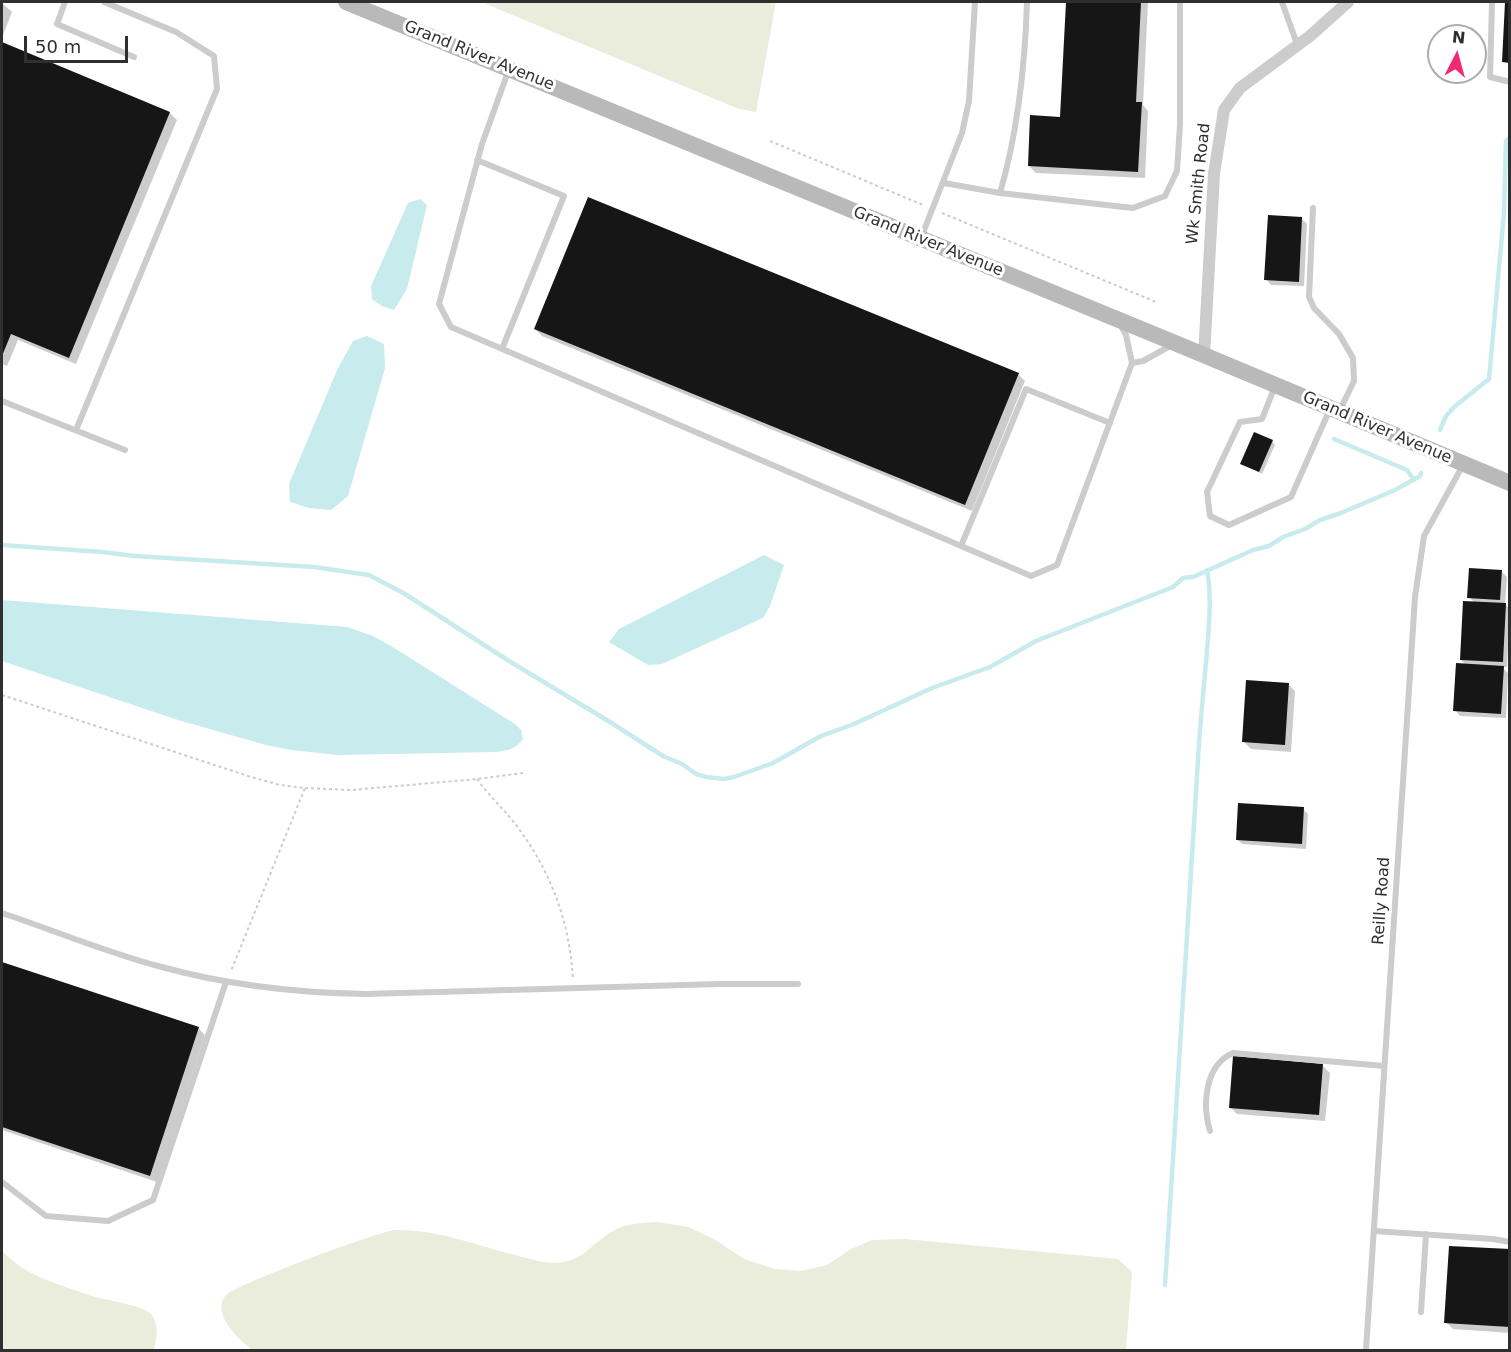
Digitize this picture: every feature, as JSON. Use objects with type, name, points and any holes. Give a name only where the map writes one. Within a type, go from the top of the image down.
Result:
[{"type":"main road","name":"Grand River Avenue","points":[[346,2],[1509,483]]},
{"type":"street","name":"Wk Smith Road","points":[[1204,356],[1214,174],[1224,110],[1240,88],[1298,45],[1348,2]]},
{"type":"lane","points":[[65,2],[57,24],[134,57]]},
{"type":"lane","points":[[76,430],[217,89],[214,56],[176,32],[104,2]]},
{"type":"lane","points":[[921,239],[962,133],[969,101],[975,2]]},
{"type":"lane","points":[[1000,193],[1009,161],[1018,110],[1025,51],[1027,2]]},
{"type":"lane","points":[[944,183],[1000,193],[1133,208],[1165,196],[1177,171],[1180,125],[1180,2]]},
{"type":"lane","points":[[1282,2],[1298,45]]},
{"type":"lane","points":[[1492,2],[1490,77],[1509,82]]},
{"type":"lane","points":[[509,69],[477,160],[439,304],[451,327],[1031,576],[1057,565],[1132,363],[1126,336],[1119,320]]},
{"type":"lane","points":[[477,160],[564,196],[502,349]]},
{"type":"lane","points":[[1275,386],[1262,419],[1240,422],[1207,492],[1210,516],[1229,525],[1291,497],[1335,410],[1354,381],[1353,358],[1339,334],[1314,308],[1309,297],[1313,208]]},
{"type":"lane","points":[[1132,363],[1143,361],[1175,343]]},
{"type":"lane","points":[[961,546],[1026,389],[1110,423]]},
{"type":"lane","points":[[2,400],[125,450]]},
{"type":"lane","name":"Reilly Road","points":[[1366,1350],[1419,565],[1424,536],[1464,465]]},
{"type":"lane","points":[[2,913],[156,966],[226,982],[315,993],[798,984]]},
{"type":"lane","points":[[2,1182],[46,1216],[108,1221],[153,1200],[226,982]]},
{"type":"lane","points":[[1210,1131],[1206,1116],[1206,1096],[1211,1078],[1215,1068],[1224,1057],[1233,1053],[1384,1066]]},
{"type":"lane","points":[[1374,1231],[1509,1242]]},
{"type":"lane","points":[[1421,1312],[1426,1234]]},
{"type":"path","points":[[770,141],[1156,302]]},
{"type":"path","points":[[2,695],[280,785],[352,790],[523,773]]},
{"type":"path","points":[[477,779],[519,829],[551,882],[569,938],[573,988]]},
{"type":"path","points":[[226,982],[304,788]]},
{"type":"green space","points":[[481,2],[776,2],[756,112],[739,109]]},
{"type":"green space","points":[[657,1222],[688,1227],[714,1239],[744,1259],[775,1269],[801,1271],[827,1265],[851,1249],[872,1240],[905,1239],[1118,1259],[1132,1272],[1126,1350],[252,1350],[231,1330],[223,1317],[222,1302],[225,1296],[235,1289],[308,1259],[395,1230],[425,1232],[455,1238],[535,1260],[555,1263],[580,1256],[618,1228]]},
{"type":"green space","points":[[2,1251],[24,1269],[47,1280],[89,1295],[147,1311],[154,1318],[156,1327],[154,1350],[2,1350]]},
{"type":"water","points":[[420,199],[427,205],[407,289],[394,310],[372,299],[371,286],[408,203]]},
{"type":"water","points":[[367,336],[384,344],[385,368],[348,496],[331,510],[309,508],[290,502],[289,484],[338,368],[353,341]]},
{"type":"water","points":[[764,555],[784,565],[770,606],[763,618],[662,664],[648,665],[609,642],[619,629]]},
{"type":"water","points":[[2,600],[347,627],[373,636],[391,646],[515,724],[521,730],[523,739],[512,749],[497,752],[338,755],[266,745],[178,720],[2,661]]},
{"type":"building","points":[[1066,2],[1141,2],[1136,102],[1142,102],[1138,172],[1028,166],[1030,115],[1060,117]]},
{"type":"building","points":[[1505,2],[1510,2],[1510,63],[1502,62]]},
{"type":"building","points":[[2,42],[170,112],[69,358],[11,334],[2,356]]},
{"type":"building","points":[[588,197],[1019,373],[965,505],[534,329]]},
{"type":"building","points":[[1268,215],[1302,217],[1299,282],[1264,280]]},
{"type":"building","points":[[1254,432],[1273,440],[1259,472],[1240,464]]},
{"type":"building","points":[[1469,568],[1502,570],[1500,600],[1467,598]]},
{"type":"building","points":[[1463,601],[1506,603],[1503,662],[1460,660]]},
{"type":"building","points":[[1456,663],[1504,666],[1501,714],[1453,711]]},
{"type":"building","points":[[1246,680],[1289,683],[1285,745],[1242,742]]},
{"type":"building","points":[[1238,803],[1304,807],[1302,844],[1236,840]]},
{"type":"building","points":[[2,962],[199,1027],[150,1176],[2,1127]]},
{"type":"building","points":[[1233,1056],[1323,1064],[1319,1115],[1229,1108]]},
{"type":"building","points":[[1449,1246],[1510,1249],[1510,1327],[1444,1323]]},
{"type":"waterway","points":[[1440,430],[1446,416],[1454,407],[1489,379],[1504,213],[1506,141],[1510,137]]},
{"type":"waterway","points":[[1334,439],[1407,470],[1414,480]]},
{"type":"waterway","points":[[2,545],[314,567],[369,575],[405,594],[663,756],[682,764],[696,774],[724,779],[773,763],[821,736],[854,724],[932,688],[990,667],[1036,641],[1173,587],[1183,578],[1193,577],[1253,550],[1269,546],[1320,520],[1395,490],[1420,476],[1421,473]]},
{"type":"waterway","points":[[1165,1285],[1209,620],[1207,570]]}]
